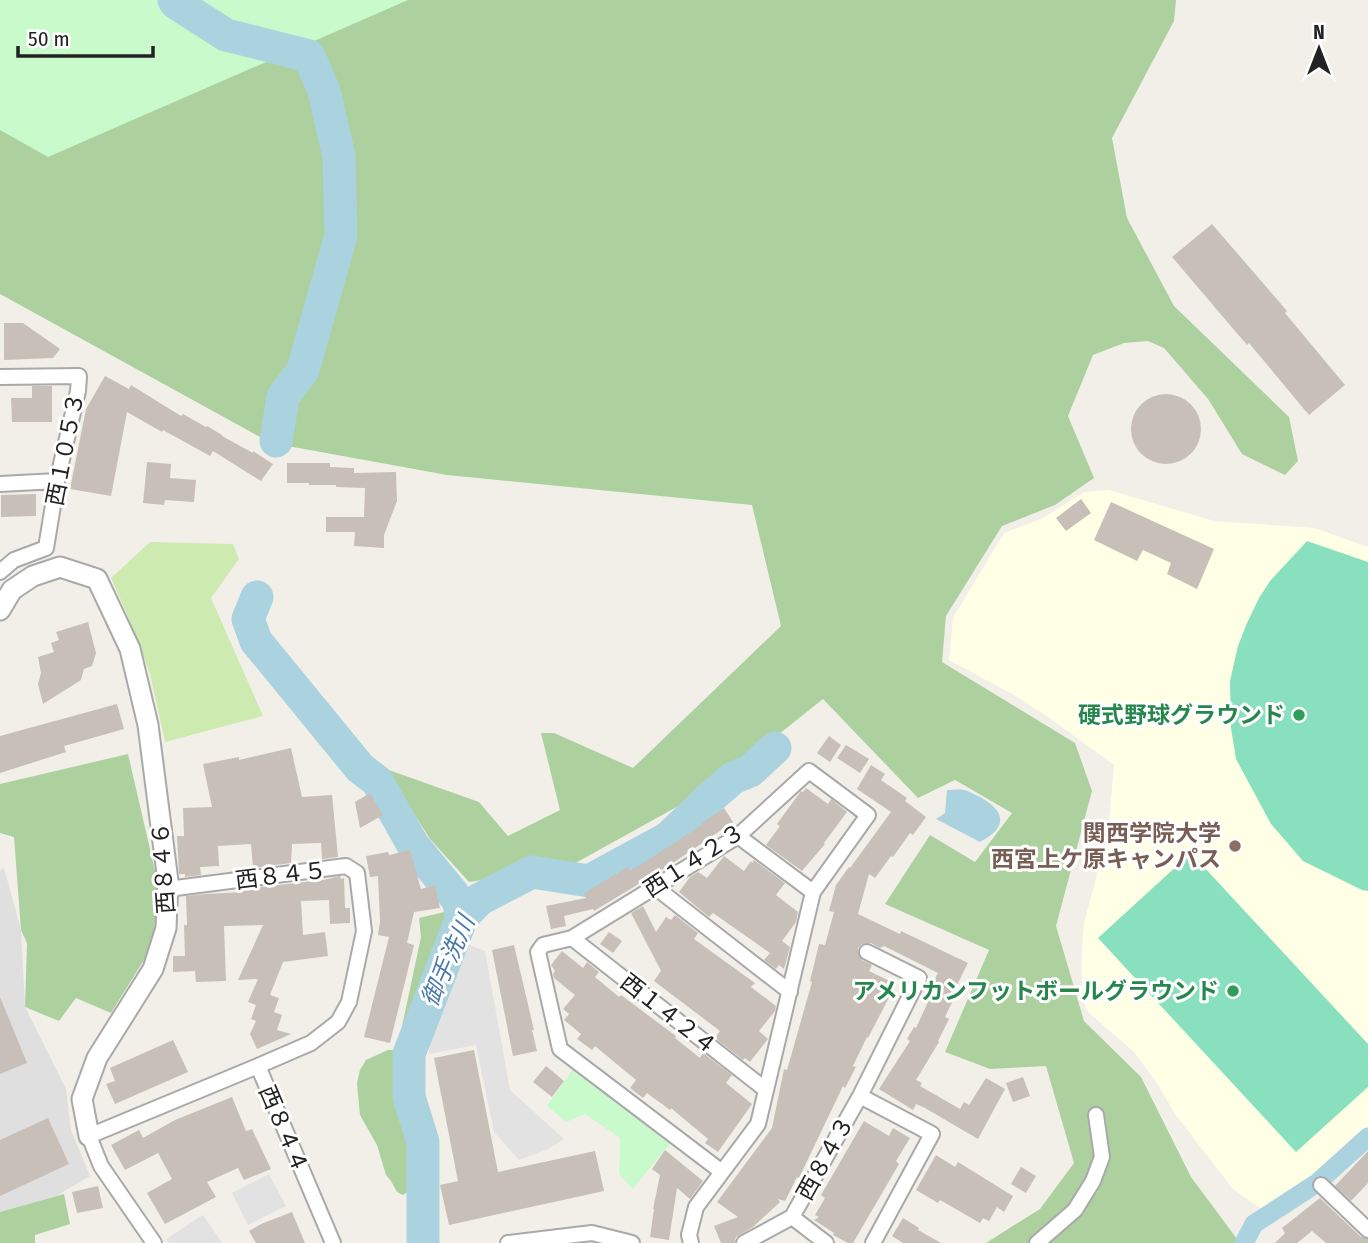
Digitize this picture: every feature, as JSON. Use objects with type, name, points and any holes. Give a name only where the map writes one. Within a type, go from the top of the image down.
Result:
[{"type":"street","name":"西１０５３","points":[[0,377],[79,376],[46,548],[14,560],[0,572]]},
{"type":"street","points":[[0,484],[57,481]]},
{"type":"street","name":"西８４６","points":[[0,610],[12,590],[33,576],[60,567],[97,579],[130,649],[148,725],[168,881],[166,928],[153,970],[97,1058],[82,1099],[89,1136],[101,1166],[154,1243]]},
{"type":"street","name":"西１４２３","points":[[691,1243],[689,1235],[696,1207],[758,1124],[813,892],[868,815],[809,771],[738,836],[572,938],[543,944],[538,952],[560,1049],[722,1172]]},
{"type":"street","points":[[738,836],[813,892]]},
{"type":"street","name":"西８４５","points":[[168,889],[346,866],[357,873],[364,931],[349,1002],[338,1022],[311,1043],[258,1066]]},
{"type":"street","points":[[655,887],[790,992]]},
{"type":"street","name":"西１４２４","points":[[572,938],[766,1090]]},
{"type":"street","points":[[860,1096],[919,978],[867,952]]},
{"type":"street","name":"西８４４","points":[[89,1136],[258,1066],[333,1243]]},
{"type":"street","name":"西８４３","points":[[744,1243],[792,1217],[860,1096],[932,1134],[873,1243]]},
{"type":"street","points":[[1037,1243],[1075,1210],[1093,1181],[1102,1157],[1096,1115]]},
{"type":"street","points":[[1321,1185],[1368,1230]]},
{"type":"street","name":"西８４３","points":[[792,1217],[826,1243]]},
{"type":"street","points":[[508,1243],[597,1238],[632,1243]]},
{"type":"shaded area","name":"関西学院大学 西宮上ケ原キャンパス","points":[[1109,490],[1214,521],[1314,528],[1368,547],[1368,1134],[1301,1194],[1266,1212],[1233,1189],[1175,1114],[1134,1052],[1087,1011],[1083,1000],[1081,966],[1084,923],[1097,875],[1095,861],[1108,832],[1114,765],[1014,695],[949,660],[953,618],[1004,533],[1043,518],[1084,492]]},
{"type":"shaded area","points":[[4,868],[21,930],[25,1007],[66,1089],[71,1130],[90,1176],[56,1196],[0,1212],[0,870]]},
{"type":"shaded area","points":[[467,944],[485,951],[510,1090],[564,1139],[548,1149],[519,1160],[494,1132],[476,1045],[429,1054],[430,1035]]},
{"type":"shaded area","points":[[269,1174],[286,1206],[248,1225],[232,1193]]},
{"type":"shaded area","points":[[203,1215],[222,1243],[169,1243],[166,1239]]},
{"type":"green space","points":[[0,0],[1176,0],[1174,21],[1112,138],[1127,218],[1174,306],[1289,417],[1298,461],[1285,475],[1242,454],[1208,399],[1164,348],[1148,341],[1124,343],[1093,355],[1068,416],[1094,478],[1055,505],[1002,526],[946,616],[942,662],[1075,743],[1092,791],[1056,926],[1084,1021],[1141,1077],[1191,1177],[1240,1243],[986,1243],[1040,1209],[1074,1163],[1046,1066],[990,1069],[945,1052],[989,950],[885,904],[930,835],[975,862],[1012,813],[955,780],[918,798],[823,699],[711,788],[570,866],[469,882],[430,839],[386,769],[479,802],[508,836],[560,810],[541,733],[554,733],[633,768],[781,626],[752,505],[447,475],[271,443],[0,294]]},
{"type":"green space","points":[[0,0],[408,0],[48,157],[0,130]]},
{"type":"green space","name":"硬式野球グラウンド","points":[[1307,541],[1368,562],[1368,891],[1303,861],[1271,824],[1236,759],[1231,728],[1230,681],[1238,646],[1259,598],[1270,581]]},
{"type":"green space","points":[[150,542],[233,544],[239,559],[211,598],[263,716],[165,742],[150,674],[111,578]]},
{"type":"green space","points":[[128,754],[159,888],[152,947],[111,1013],[76,998],[59,1021],[25,1007],[27,943],[21,930],[14,837],[0,833],[0,784]]},
{"type":"green space","name":"アメリカンフットボールグラウンド","points":[[1191,853],[1368,1044],[1368,1087],[1296,1152],[1098,938]]},
{"type":"green space","points":[[453,910],[453,929],[399,1068],[402,1109],[416,1158],[413,1188],[403,1195],[397,1192],[386,1175],[377,1145],[360,1115],[357,1083],[366,1060],[388,1050],[397,1050],[421,937],[419,918]]},
{"type":"green space","points":[[573,1069],[671,1142],[633,1189],[619,1174],[620,1138],[585,1114],[566,1122],[547,1106]]},
{"type":"green space","points":[[64,1194],[70,1224],[35,1235],[35,1243],[0,1243],[0,1212]]},
{"type":"water","points":[[947,790],[966,791],[989,803],[999,814],[999,826],[980,842],[936,819],[945,813]]},
{"type":"building","points":[[1212,224],[1287,311],[1285,313],[1345,385],[1309,415],[1172,257]]},
{"type":"building","points":[[4,323],[23,323],[60,349],[53,358],[4,360]]},
{"type":"building","points":[[105,376],[129,389],[131,385],[181,416],[183,414],[207,426],[273,464],[261,481],[213,451],[210,456],[127,412],[111,496],[70,489],[86,409]]},
{"type":"building","points":[[32,386],[52,386],[52,422],[12,422],[11,398],[32,398]]},
{"type":"building","points":[[1173,394],[1186,400],[1195,409],[1199,415],[1199,443],[1191,454],[1180,462],[1159,464],[1141,454],[1133,443],[1131,422],[1141,404],[1152,396]]},
{"type":"building","points":[[147,462],[171,464],[170,478],[196,480],[194,502],[165,500],[164,505],[143,503]]},
{"type":"building","points":[[287,463],[330,463],[330,467],[354,468],[354,473],[396,472],[397,501],[384,535],[384,548],[354,546],[355,532],[326,532],[326,517],[364,517],[365,488],[287,483]]},
{"type":"building","points":[[36,494],[36,516],[1,517],[1,495]]},
{"type":"building","points":[[1081,499],[1091,513],[1066,531],[1056,518]]},
{"type":"building","points":[[1111,502],[1214,549],[1197,589],[1167,574],[1171,563],[1143,550],[1137,561],[1094,540]]},
{"type":"building","points":[[88,622],[96,653],[92,666],[84,669],[81,680],[43,704],[38,684],[41,673],[38,657],[54,652],[51,643],[59,640],[56,632]]},
{"type":"building","points":[[117,704],[124,729],[64,746],[66,752],[0,773],[0,736]]},
{"type":"building","points":[[829,736],[841,745],[830,762],[817,753]]},
{"type":"building","points":[[846,745],[869,759],[860,773],[837,758]]},
{"type":"building","points":[[291,748],[302,797],[332,795],[338,857],[322,859],[321,843],[292,844],[291,863],[253,868],[251,844],[218,846],[219,866],[200,867],[201,875],[185,877],[185,874],[179,874],[177,836],[184,836],[183,808],[212,807],[203,764],[239,757],[239,760]]},
{"type":"building","points":[[871,765],[885,774],[881,780],[907,798],[905,801],[926,817],[875,878],[869,874],[858,914],[968,963],[954,991],[957,992],[945,1017],[949,1019],[939,1042],[916,1080],[922,1083],[920,1086],[960,1109],[964,1102],[969,1105],[986,1078],[1005,1089],[978,1139],[925,1108],[916,1104],[913,1110],[879,1089],[910,1041],[907,1039],[914,1027],[916,1028],[928,1002],[924,1000],[938,973],[884,946],[880,948],[871,943],[862,944],[858,953],[862,960],[872,965],[869,971],[896,984],[853,1066],[856,1067],[845,1088],[843,1086],[799,1178],[797,1177],[785,1201],[778,1199],[780,1202],[753,1227],[736,1237],[734,1243],[721,1243],[714,1226],[738,1217],[717,1202],[772,1128],[784,1069],[787,1070],[812,982],[810,981],[819,944],[825,945],[834,912],[829,911],[836,885],[891,812],[857,789]]},
{"type":"building","points":[[806,788],[828,804],[831,799],[847,812],[802,871],[766,845],[780,826],[777,824]]},
{"type":"building","points":[[370,793],[383,815],[360,828],[355,802]]},
{"type":"building","points":[[724,808],[733,822],[670,865],[594,911],[593,909],[564,916],[566,926],[551,929],[546,906],[586,898],[584,894],[591,889],[628,867],[630,871],[645,862]]},
{"type":"building","points":[[410,850],[421,889],[435,885],[440,908],[414,912],[407,943],[414,945],[390,1043],[364,1037],[389,937],[378,935],[378,876],[370,877],[366,856],[388,852],[389,855]]},
{"type":"building","points":[[724,856],[744,871],[754,860],[785,883],[776,895],[798,912],[796,922],[782,941],[790,947],[784,969],[779,965],[776,969],[764,960],[770,953],[713,913],[709,917],[679,892],[690,877],[698,872],[707,878]]},
{"type":"building","points":[[340,876],[341,879],[344,878],[345,908],[350,908],[350,923],[330,924],[329,900],[301,901],[303,935],[325,932],[328,956],[283,962],[270,995],[279,998],[274,1012],[282,1015],[277,1030],[291,1034],[257,1049],[250,1034],[256,1021],[251,1019],[256,1005],[248,1002],[258,979],[238,980],[263,925],[224,926],[226,981],[196,982],[195,971],[173,972],[173,956],[185,956],[186,896],[243,892],[243,889]]},
{"type":"building","points":[[643,906],[656,932],[666,917],[671,920],[675,915],[698,933],[694,939],[755,983],[751,987],[776,1006],[759,1031],[768,1039],[750,1062],[745,1058],[743,1060],[715,1038],[720,1031],[654,981],[661,971],[631,913]]},
{"type":"building","points":[[609,932],[622,941],[613,953],[600,944]]},
{"type":"building","points":[[514,945],[537,1051],[513,1056],[492,950]]},
{"type":"building","points":[[562,951],[583,968],[587,962],[599,972],[595,977],[619,997],[621,995],[676,1036],[675,1038],[700,1058],[703,1053],[732,1075],[726,1083],[752,1104],[718,1152],[705,1143],[708,1139],[671,1108],[670,1110],[647,1093],[643,1098],[630,1088],[636,1080],[595,1046],[592,1050],[577,1039],[581,1034],[564,1020],[569,1014],[563,1009],[575,995],[554,978],[555,971],[551,965]]},
{"type":"building","points":[[0,997],[27,1063],[0,1074]]},
{"type":"building","points":[[173,1040],[188,1072],[115,1104],[106,1084],[115,1081],[110,1068]]},
{"type":"building","points":[[474,1050],[498,1172],[595,1151],[604,1191],[449,1225],[440,1185],[458,1181],[434,1058]]},
{"type":"building","points":[[546,1066],[564,1081],[552,1097],[533,1082]]},
{"type":"building","points":[[1023,1077],[1030,1096],[1013,1102],[1006,1083]]},
{"type":"building","points":[[232,1097],[246,1131],[252,1129],[271,1169],[244,1180],[238,1168],[207,1182],[216,1197],[165,1224],[147,1193],[172,1179],[158,1153],[125,1170],[111,1145],[139,1130],[143,1138],[175,1120]]},
{"type":"building","points":[[48,1118],[69,1164],[0,1196],[0,1140]]},
{"type":"building","points":[[864,1121],[889,1136],[893,1128],[910,1138],[896,1161],[899,1164],[853,1243],[848,1243],[814,1220],[819,1217],[815,1215],[825,1198],[821,1195]]},
{"type":"building","points":[[665,1150],[703,1181],[690,1199],[677,1188],[669,1240],[650,1237],[660,1175],[652,1169]]},
{"type":"building","points":[[1368,1151],[1368,1183],[1351,1201],[1335,1186]]},
{"type":"building","points":[[936,1155],[955,1167],[958,1162],[1013,1196],[1004,1212],[997,1207],[989,1221],[983,1218],[980,1223],[940,1200],[938,1203],[916,1190]]},
{"type":"building","points":[[1021,1167],[1036,1176],[1026,1193],[1011,1184]]},
{"type":"building","points":[[98,1186],[103,1208],[77,1213],[72,1192]]},
{"type":"building","points":[[1320,1198],[1361,1237],[1368,1239],[1368,1243],[1326,1243],[1312,1231],[1297,1243],[1275,1243],[1285,1233],[1282,1228]]},
{"type":"building","points":[[292,1212],[305,1243],[256,1243],[249,1231]]},
{"type":"building","points":[[903,1218],[941,1243],[903,1243],[892,1236]]},
{"type":"waterway","points":[[174,0],[226,35],[309,56],[324,91],[339,156],[341,235],[303,370],[283,397],[276,441]]},
{"type":"waterway","points":[[257,597],[248,619],[256,641],[360,768],[377,781],[413,845],[458,900],[462,917]]},
{"type":"waterway","name":"御手洗川","points":[[423,1243],[423,1142],[409,1097],[409,1054],[462,917],[480,899],[532,872],[589,881],[668,838],[733,778],[750,771],[775,748]]},
{"type":"waterway","points":[[1244,1243],[1254,1224],[1317,1183],[1368,1137]]},
{"type":"place","name":"硬式野球グラウンド","points":[[1299,715]]},
{"type":"place","name":"関西学院大学 西宮上ケ原キャンパス","points":[[1235,846]]},
{"type":"place","name":"アメリカンフットボールグラウンド","points":[[1233,991]]}]
